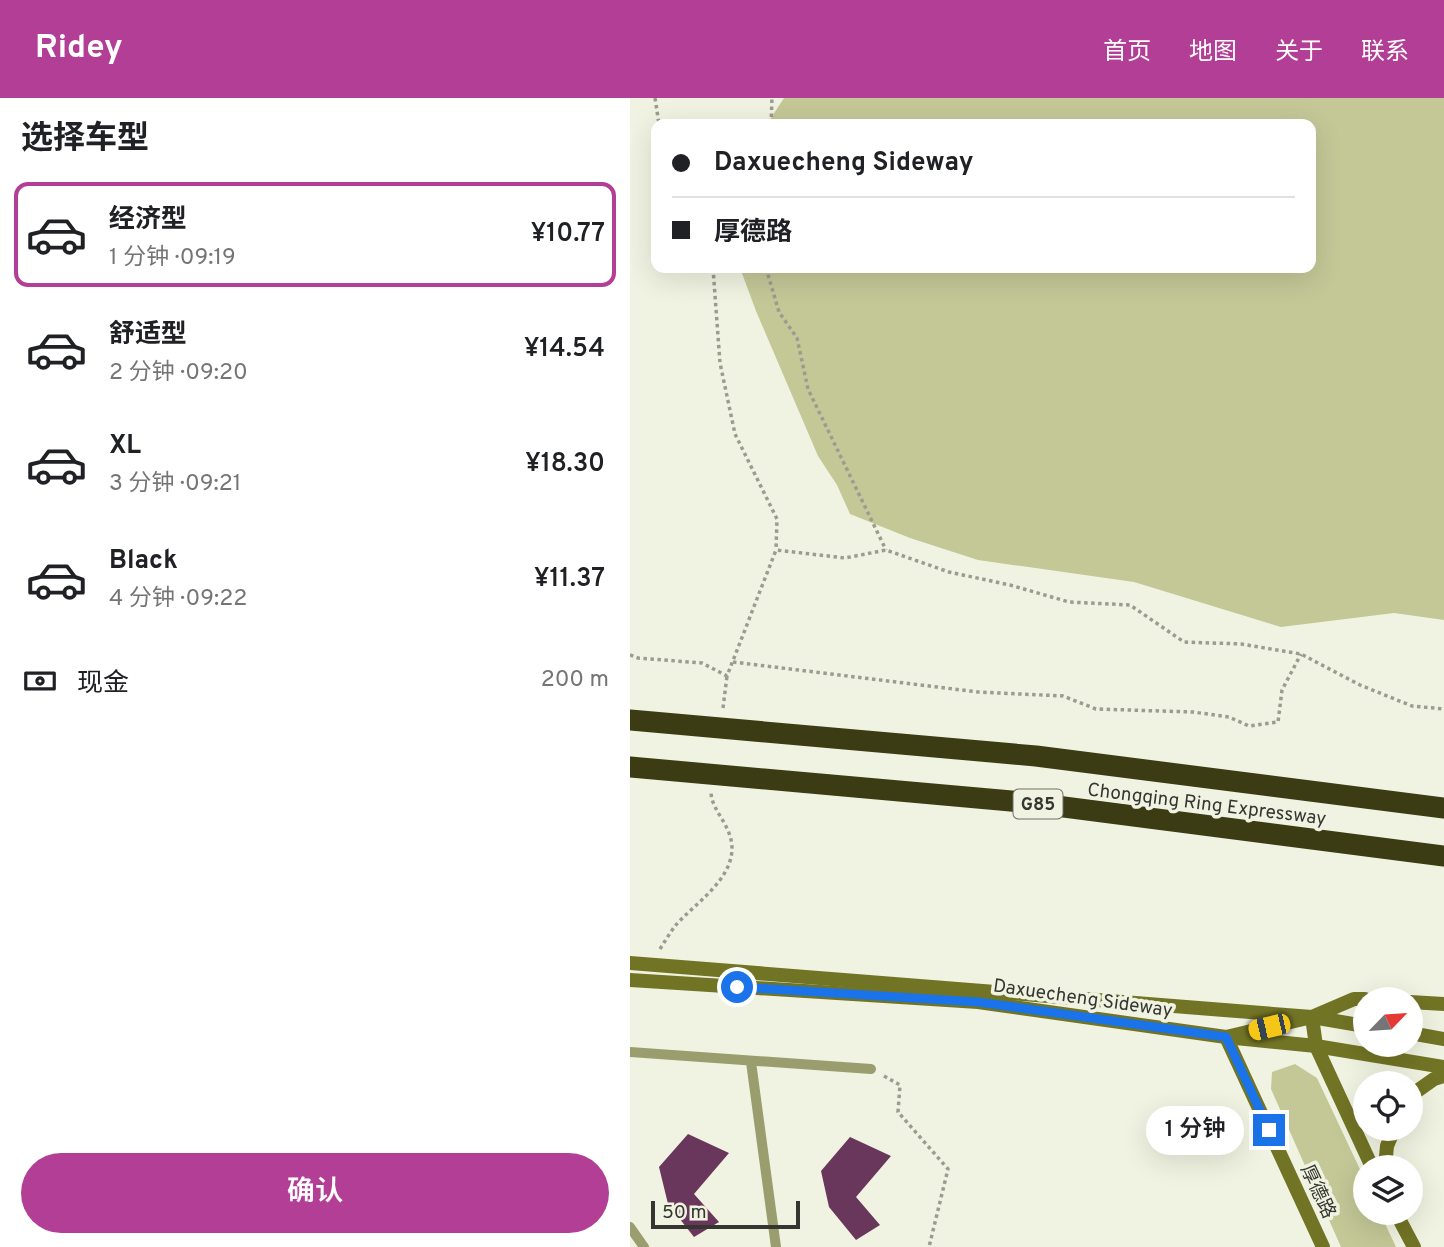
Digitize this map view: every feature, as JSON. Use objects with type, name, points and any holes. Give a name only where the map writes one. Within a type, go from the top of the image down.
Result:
[{"type":"highway","name":"Chongqing Ring Expressway","points":[[630,720],[1036,757],[1444,808]]},
{"type":"highway","name":"Chongqing Ring Expressway","points":[[630,767],[1033,803],[1444,856]]},
{"type":"street","name":"Daxuecheng Sideway","points":[[630,963],[1312,1017],[1353,1024]]},
{"type":"street","name":"Daxuecheng Sideway","points":[[630,981],[978,1002],[1226,1037],[1316,1046],[1444,1067]]},
{"type":"street","points":[[1226,1037],[1312,1017],[1353,999]]},
{"type":"street","points":[[1423,1003],[1444,1004]]},
{"type":"street","points":[[1312,1017],[1316,1046],[1366,1155]]},
{"type":"street","points":[[1423,1035],[1444,1039]]},
{"type":"street","name":"厚德路","points":[[1226,1037],[1323,1247]]},
{"type":"street","points":[[1423,1087],[1444,1076]]},
{"type":"street","points":[[1402,1225],[1414,1247]]},
{"type":"lane","points":[[630,1052],[871,1069]]},
{"type":"lane","points":[[751,1062],[776,1247]]},
{"type":"lane","points":[[630,1227],[644,1247]]},
{"type":"path","points":[[655,98],[658,119]]},
{"type":"path","points":[[771,119],[772,98]]},
{"type":"path","points":[[713,273],[720,363],[735,434],[777,519],[776,550],[727,676],[723,708]]},
{"type":"path","points":[[767,273],[779,312],[797,338],[808,389],[886,550]]},
{"type":"path","points":[[776,550],[845,558],[886,550],[949,572],[1010,585],[1069,602],[1130,606],[1184,642],[1241,645],[1301,654],[1360,685],[1412,706],[1444,709]]},
{"type":"path","points":[[733,662],[978,692],[1063,696],[1096,709],[1193,712],[1229,717],[1249,726],[1278,722],[1282,690],[1301,654]]},
{"type":"path","points":[[630,655],[702,663],[727,676]]},
{"type":"path","points":[[651,964],[675,927],[722,879],[733,849],[725,821],[712,802],[711,793]]},
{"type":"path","points":[[871,1069],[900,1085],[898,1112],[947,1168],[929,1247]]},
{"type":"green space","points":[[784,98],[1444,98],[1444,620],[1394,613],[1281,627],[1134,582],[978,560],[910,538],[850,514],[837,485],[818,456],[742,273],[1316,273],[1316,119],[770,119]]},
{"type":"green space","points":[[1295,1064],[1317,1078],[1353,1155],[1353,1225],[1386,1225],[1396,1247],[1341,1247],[1271,1089],[1272,1072]]},
{"type":"building","points":[[688,1134],[729,1153],[694,1194],[719,1222],[694,1237],[668,1204],[659,1167]]},
{"type":"building","points":[[850,1137],[891,1156],[856,1197],[880,1225],[856,1240],[829,1207],[821,1171]]},
{"type":"route","points":[[737,987],[978,1002],[1226,1037],[1269,1130]]}]
